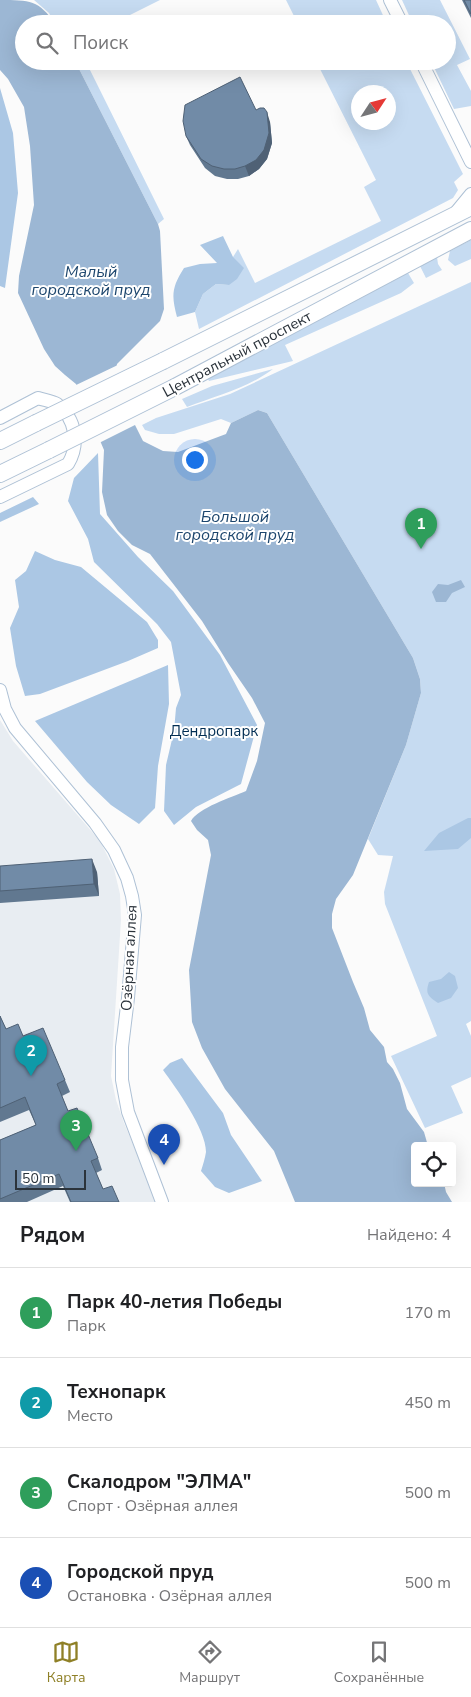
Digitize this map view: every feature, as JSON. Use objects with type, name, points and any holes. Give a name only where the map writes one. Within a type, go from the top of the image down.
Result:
[{"type":"main road","name":"Центральный проспект","points":[[0,441],[471,207]]},
{"type":"main road","name":"Центральный проспект","points":[[0,474],[176,387],[471,230]]},
{"type":"street","points":[[390,0],[398,15]]},
{"type":"street","points":[[425,70],[471,162]]},
{"type":"street","points":[[445,220],[461,208],[471,194]]},
{"type":"street","points":[[0,418],[38,398],[56,403],[71,421],[76,440],[72,457],[68,464],[0,497]]},
{"type":"street","name":"Озёрная аллея","points":[[0,690],[5,709],[15,728],[95,822],[114,850],[127,878],[135,915],[122,1047],[122,1080],[128,1112],[162,1202]]},
{"type":"shaded area","points":[[34,0],[160,0],[130,15],[50,15]]},
{"type":"shaded area","points":[[286,0],[376,0],[383,15],[294,15]]},
{"type":"shaded area","points":[[402,0],[440,0],[448,15],[409,15]]},
{"type":"shaded area","points":[[456,31],[470,59],[457,65],[471,91],[471,106],[454,109],[435,70],[456,70]]},
{"type":"shaded area","points":[[80,70],[90,70],[164,219],[158,224]]},
{"type":"shaded area","points":[[321,70],[411,70],[463,174],[454,182],[458,190],[453,198],[199,329],[195,312],[203,294],[216,284],[229,285],[233,257],[238,249],[255,283],[381,221],[364,187],[376,180]]},
{"type":"shaded area","points":[[471,240],[471,259],[455,266],[448,260],[450,251]]},
{"type":"shaded area","points":[[437,257],[438,264],[442,270],[426,278],[420,266]]},
{"type":"shaded area","points":[[408,273],[414,283],[401,293],[285,345],[293,361],[209,381],[208,379]]},
{"type":"shaded area","points":[[471,282],[471,1021],[466,1024],[471,1036],[471,1077],[451,1086],[463,1113],[425,1128],[391,1056],[437,1036],[385,904],[384,892],[393,856],[378,855],[368,839],[406,745],[421,693],[420,679],[413,658],[267,413],[258,410],[231,423],[221,419],[174,434],[159,434],[145,430],[142,425],[156,418],[230,394]]},
{"type":"shaded area","points":[[273,369],[242,386],[187,407],[182,399],[212,386]]},
{"type":"shaded area","points":[[0,720],[13,741],[100,841],[114,869],[120,894],[121,920],[111,1076],[116,1100],[124,1123],[157,1202],[0,1202]]},
{"type":"green space","points":[[0,88],[13,133],[18,193],[5,288],[0,286]]},
{"type":"green space","points":[[223,236],[233,257],[244,268],[237,279],[229,285],[216,284],[203,294],[195,312],[177,317],[173,297],[180,275],[184,268],[200,264],[217,263],[200,245]]},
{"type":"green space","name":"Дендропарк","points":[[98,453],[100,514],[138,557],[173,591],[220,655],[257,725],[241,784],[196,807],[174,825],[164,811],[166,765],[174,731],[176,708],[181,695],[171,642],[157,624],[94,562],[88,539],[68,501],[74,478]]},
{"type":"green space","points":[[33,497],[39,504],[0,522],[0,513]]},
{"type":"green space","points":[[35,551],[55,560],[81,567],[147,622],[158,640],[158,648],[40,694],[25,696],[16,666],[10,628],[19,607],[15,580],[26,571]]},
{"type":"green space","name":"Дендропарк","points":[[168,665],[169,704],[158,766],[155,808],[139,824],[111,805],[87,782],[35,721]]},
{"type":"green space","points":[[471,818],[471,838],[458,849],[424,851],[439,833]]},
{"type":"green space","points":[[449,972],[455,976],[458,988],[451,998],[438,1003],[428,994],[429,982],[441,979]]},
{"type":"green space","points":[[182,1058],[223,1113],[231,1135],[262,1181],[229,1193],[215,1187],[201,1171],[206,1152],[201,1132],[189,1109],[163,1070],[170,1063]]},
{"type":"water","name":"Большой городской пруд","points":[[0,0],[26,1],[38,6],[48,15],[15,15],[15,70],[80,70],[158,224],[160,231],[164,309],[160,321],[117,364],[114,383],[143,441],[163,451],[178,452],[226,434],[231,423],[258,410],[267,413],[413,658],[420,679],[421,693],[406,745],[353,875],[336,899],[332,914],[332,928],[364,1008],[370,1030],[384,1047],[387,1062],[400,1083],[407,1109],[424,1132],[427,1142],[411,1142],[411,1187],[445,1187],[452,1202],[295,1202],[274,1151],[225,1089],[202,1048],[192,1022],[189,970],[211,855],[208,840],[197,830],[191,821],[208,807],[246,791],[257,761],[265,723],[252,698],[202,621],[150,554],[132,545],[118,531],[107,515],[102,492],[104,450],[76,384],[55,366],[44,349],[18,293],[19,276],[34,205],[30,146],[24,107],[8,79],[0,70]]},
{"type":"water","points":[[461,580],[465,587],[452,593],[446,602],[436,602],[432,592],[438,584],[448,585]]},
{"type":"pier","points":[[122,363],[116,382],[137,424],[99,443],[74,386]]},
{"type":"building","points":[[464,0],[471,0],[471,14]]},
{"type":"building","points":[[240,77],[256,110],[264,108],[267,112],[269,133],[264,150],[256,160],[235,169],[224,169],[212,166],[201,159],[186,136],[183,121],[185,105]]},
{"type":"building","points":[[92,859],[94,884],[0,891],[0,866]]},
{"type":"building","points":[[0,1016],[6,1029],[18,1024],[23,1036],[43,1028],[65,1080],[57,1084],[68,1111],[77,1108],[98,1158],[91,1161],[103,1189],[112,1186],[119,1202],[71,1202],[59,1174],[0,1199],[0,1140],[36,1125],[25,1097],[0,1108]]},
{"type":"place","name":"Парк 40-летия Победы","points":[[421,549]]},
{"type":"place","name":"Технопарк","points":[[31,1076]]},
{"type":"place","name":"Скалодром \"ЭЛМА\"","points":[[76,1151]]},
{"type":"place","name":"Городской пруд","points":[[164,1165]]},
{"type":"water label","name":"Малый городской пруд","points":[[91,280]]}]
